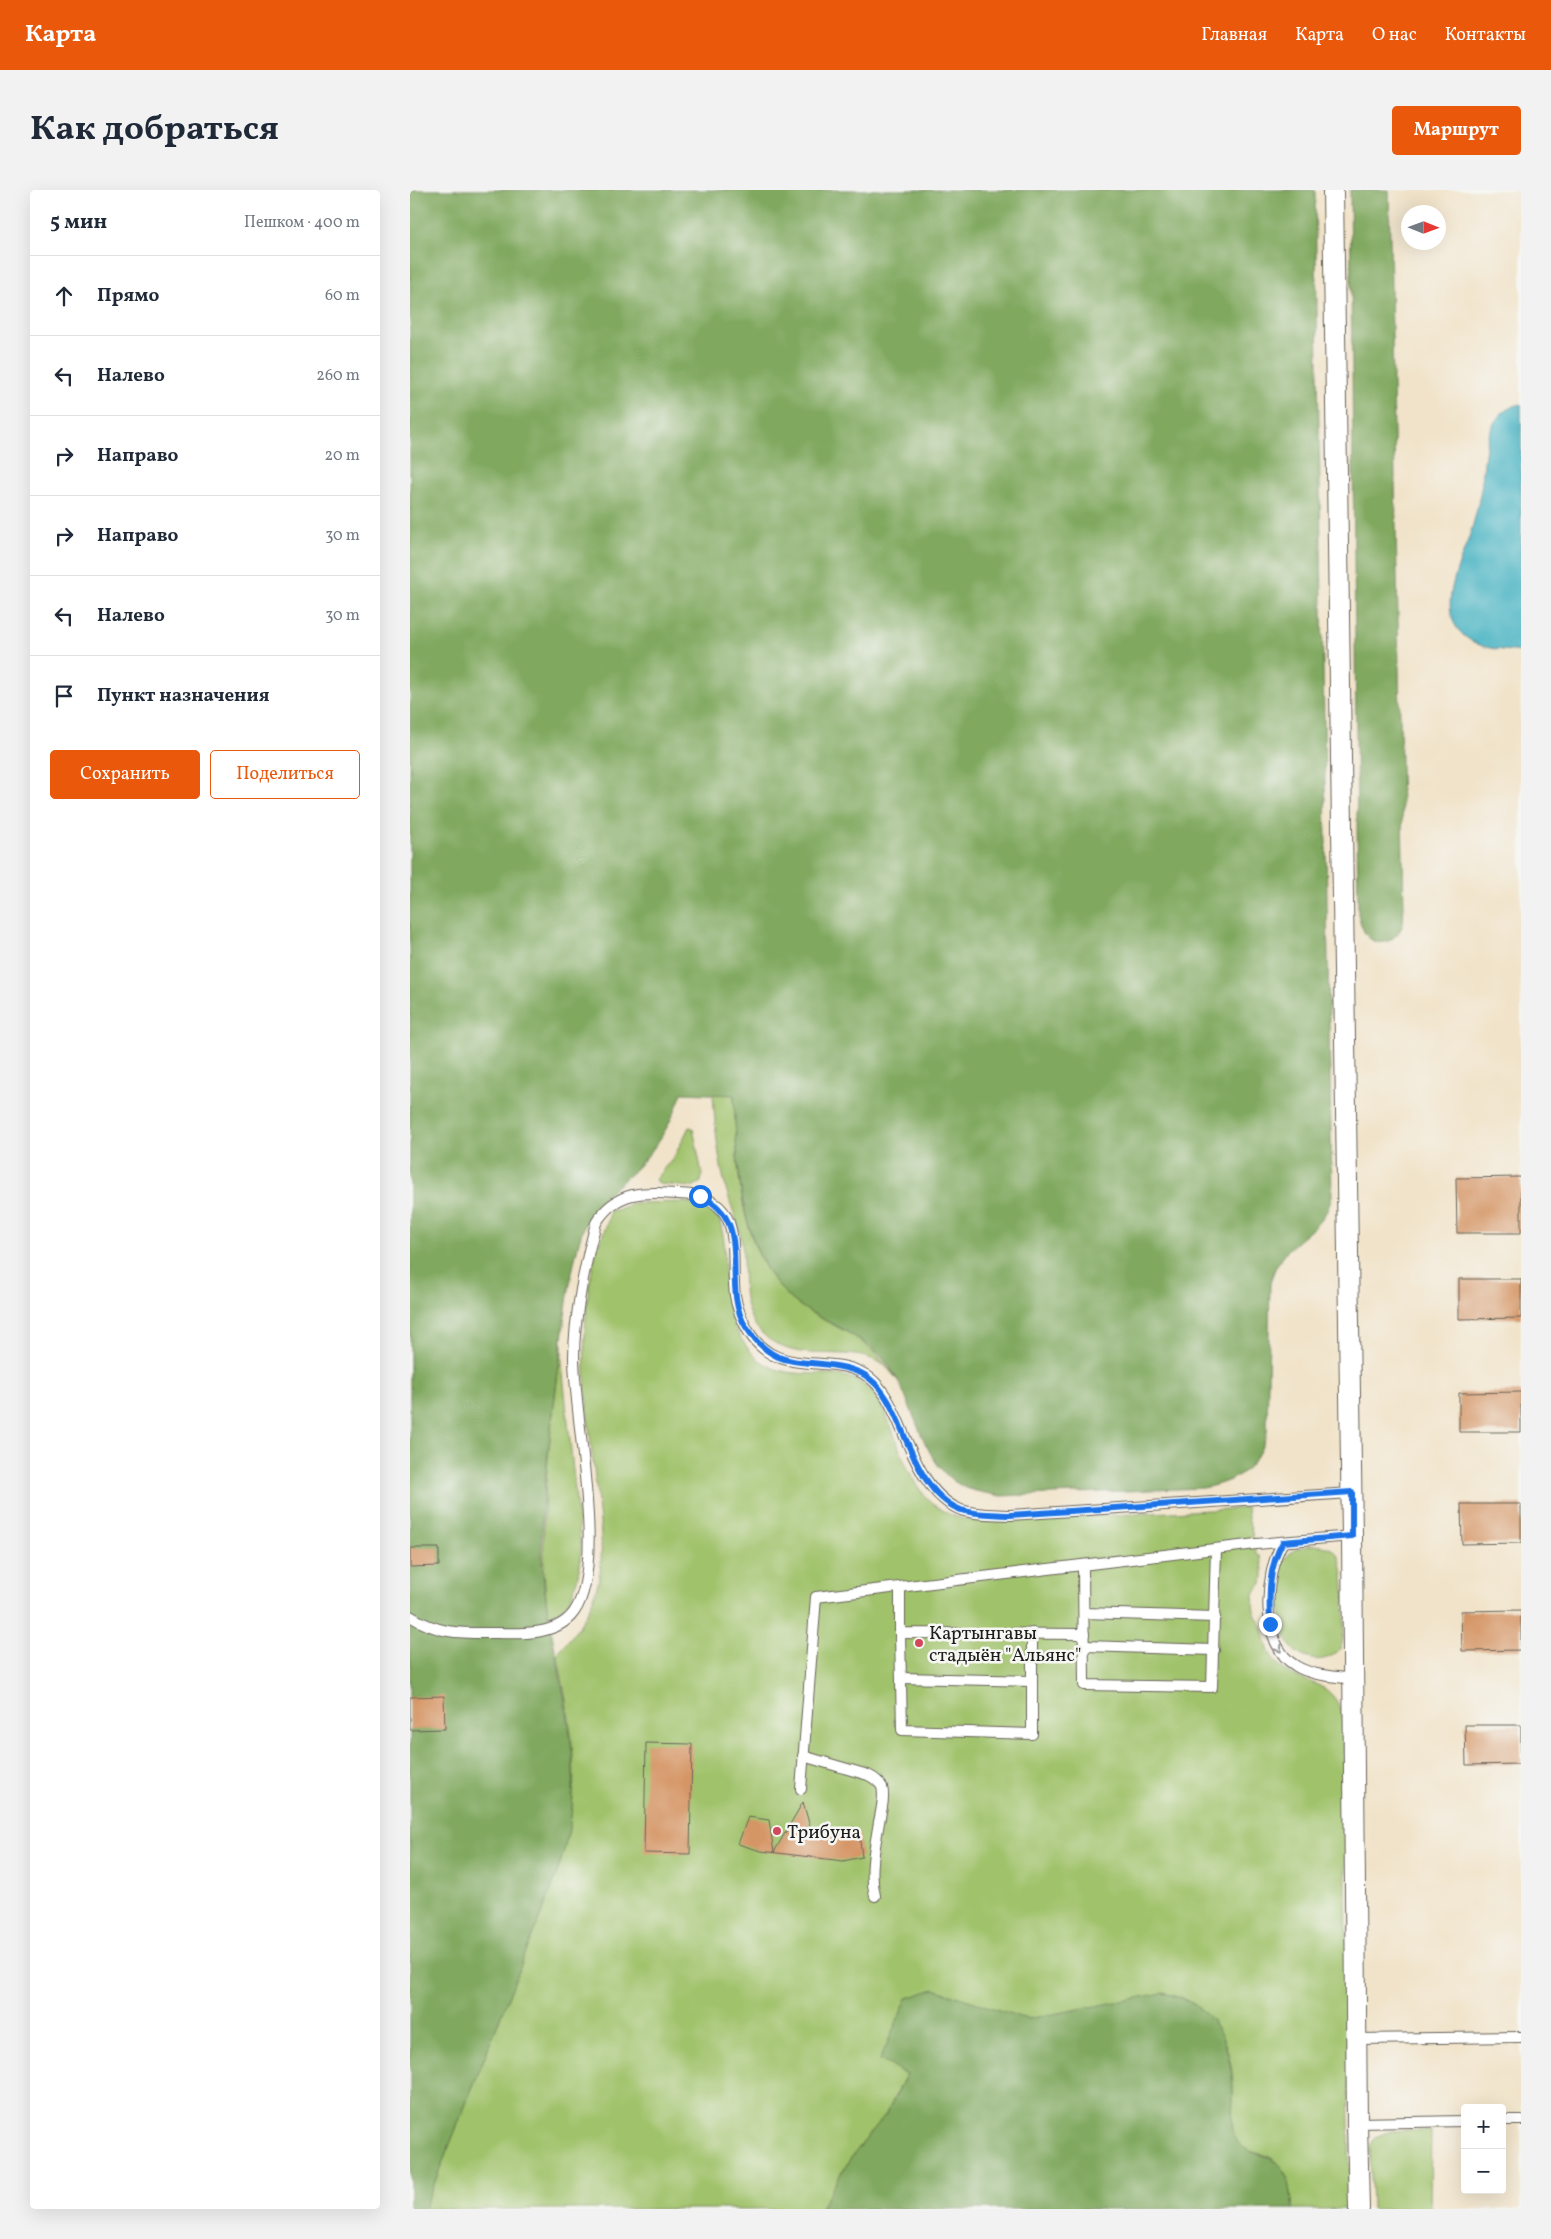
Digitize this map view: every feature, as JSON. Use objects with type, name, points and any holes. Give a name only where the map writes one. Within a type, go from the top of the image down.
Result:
[{"type":"street","points":[[1333,190],[1352,1492],[1356,2123],[1359,2209]]},
{"type":"lane","points":[[410,1616],[435,1629],[449,1633],[515,1634],[536,1632],[557,1626],[574,1613],[582,1596],[587,1576],[589,1554],[586,1490],[575,1396],[574,1355],[578,1319],[596,1223],[603,1210],[615,1200],[634,1194],[692,1195],[700,1196],[715,1204],[727,1217],[732,1230],[734,1284],[737,1305],[744,1325],[755,1341],[783,1360],[840,1367],[856,1371],[870,1378],[883,1392],[892,1407],[912,1454],[926,1478],[941,1497],[961,1510],[982,1514],[1010,1515],[1352,1492]]},
{"type":"lane","points":[[801,1789],[816,1597],[1216,1549],[1352,1536]]},
{"type":"lane","points":[[1283,1542],[1276,1554],[1270,1585],[1270,1624],[1277,1648],[1285,1658],[1296,1666],[1310,1672],[1353,1679]]},
{"type":"lane","points":[[1083,1566],[1084,1685],[1212,1687],[1216,1549]]},
{"type":"lane","points":[[900,1588],[902,1730],[1032,1734],[1032,1633]]},
{"type":"lane","points":[[1084,1613],[1215,1617]]},
{"type":"lane","points":[[900,1633],[1084,1634]]},
{"type":"lane","points":[[1084,1646],[1214,1650]]},
{"type":"lane","points":[[901,1678],[1032,1681]]},
{"type":"lane","points":[[803,1756],[868,1775],[875,1778],[881,1785],[882,1803],[872,1862],[872,1884],[875,1896]]},
{"type":"lane","points":[[1356,2039],[1521,2037]]},
{"type":"lane","points":[[1506,2120],[1521,2120]]},
{"type":"lane","points":[[1356,2123],[1461,2121]]},
{"type":"green space","points":[[410,190],[1315,190],[1332,1196],[1327,1210],[1320,1220],[1292,1246],[1275,1268],[1270,1284],[1267,1433],[1257,1455],[1244,1471],[1227,1481],[1203,1488],[1001,1496],[965,1487],[947,1476],[927,1448],[898,1380],[889,1366],[871,1347],[802,1307],[781,1289],[765,1266],[753,1239],[745,1211],[737,1151],[734,1095],[682,1093],[675,1111],[656,1145],[634,1171],[597,1205],[584,1227],[579,1242],[565,1318],[549,1442],[544,1489],[542,1537],[544,1584],[569,1723],[572,1751],[572,1808],[569,1828],[565,1848],[552,1888],[424,2209],[410,2209]]},
{"type":"green space","points":[[1350,190],[1389,190],[1404,907],[1403,921],[1398,934],[1383,942],[1372,940],[1367,936],[1362,928],[1358,914]]},
{"type":"green space","points":[[713,1094],[734,1094],[739,1180],[744,1209],[752,1237],[763,1263],[778,1286],[799,1305],[866,1345],[890,1369],[900,1383],[885,1366],[875,1360],[851,1354],[812,1353],[788,1349],[766,1337],[754,1323],[745,1300],[741,1236],[721,1168]]},
{"type":"green space","points":[[689,1127],[693,1128],[702,1174],[701,1182],[692,1187],[659,1184],[656,1179],[675,1155]]},
{"type":"green space","name":"Картынгавы стадыён \"Альянс\"","points":[[685,1202],[718,1212],[724,1241],[726,1292],[731,1316],[742,1340],[757,1358],[772,1368],[789,1372],[840,1375],[855,1380],[870,1390],[885,1412],[901,1454],[916,1483],[935,1506],[948,1514],[983,1522],[1247,1508],[1256,1554],[1260,1556],[1263,1570],[1262,1583],[1254,1596],[1254,1611],[1263,1628],[1270,1653],[1282,1668],[1292,1675],[1323,1688],[1332,1695],[1339,1706],[1344,1722],[1350,2209],[1293,2209],[1289,2184],[1282,2167],[1273,2159],[1242,2148],[1238,2143],[1234,2137],[1232,2127],[1233,2079],[1231,2065],[1222,2037],[1206,2014],[1181,1997],[896,2068],[907,2073],[886,2114],[850,2159],[820,2209],[424,2209],[556,1873],[570,1824],[574,1768],[573,1749],[557,1653],[578,1628],[593,1600],[599,1578],[601,1547],[584,1352],[585,1322],[591,1272],[610,1210],[617,1210],[634,1203]]},
{"type":"green space","points":[[562,1341],[562,1364],[581,1548],[575,1588],[565,1605],[548,1615],[545,1581],[544,1512],[546,1478]]},
{"type":"green space","points":[[1314,1545],[1324,1546],[1336,1552],[1341,1562],[1344,1587],[1345,1618],[1340,1649],[1328,1658],[1320,1659],[1312,1659],[1299,1654],[1291,1647],[1285,1636],[1280,1610],[1280,1571],[1284,1560],[1296,1549]]},
{"type":"green space","points":[[934,1989],[1027,2019],[1163,1993],[1181,1998],[1196,2006],[1217,2027],[1229,2056],[1233,2091],[1232,2126],[1235,2137],[1245,2149],[1274,2160],[1280,2165],[1288,2181],[1293,2209],[820,2209],[850,2159],[886,2114],[907,2074],[880,2060],[907,1998]]},
{"type":"green space","points":[[1405,2130],[1431,2131],[1430,2209],[1372,2209],[1370,2147],[1374,2140],[1387,2132]]},
{"type":"water","points":[[1521,404],[1521,652],[1485,647],[1465,636],[1455,625],[1451,612],[1450,598],[1457,569],[1476,515],[1488,438],[1499,416],[1508,409]]},
{"type":"building","points":[[1521,1177],[1521,1233],[1457,1233],[1456,1178]]},
{"type":"building","points":[[1459,1279],[1521,1279],[1521,1318],[1459,1319]]},
{"type":"building","points":[[1521,1392],[1521,1432],[1459,1432],[1459,1393]]},
{"type":"building","points":[[1461,1504],[1521,1504],[1521,1543],[1462,1544]]},
{"type":"building","points":[[410,1548],[439,1548],[439,1566],[410,1567]]},
{"type":"building","points":[[1521,1610],[1521,1650],[1462,1651],[1461,1611]]},
{"type":"building","points":[[444,1696],[445,1729],[410,1730],[410,1697]]},
{"type":"building","points":[[1465,1725],[1521,1725],[1521,1764],[1466,1765]]},
{"type":"building","points":[[646,1743],[692,1744],[690,1854],[644,1853]]},
{"type":"building","name":"Трибуна","points":[[803,1802],[812,1834],[845,1837],[845,1833],[859,1833],[862,1857],[843,1861],[761,1851],[738,1844],[748,1817],[769,1820],[774,1852]]},
{"type":"place","name":"Картынгавы стадыён \"Альянс\"","points":[[919,1643]]},
{"type":"place","name":"Трибуна","points":[[777,1831]]},
{"type":"route","points":[[700,1196],[715,1204],[727,1217],[732,1230],[734,1243],[734,1284],[737,1305],[744,1325],[755,1341],[783,1360],[840,1367],[856,1371],[870,1378],[883,1392],[892,1407],[912,1454],[926,1478],[941,1497],[961,1510],[982,1514],[1010,1515],[1352,1492],[1352,1536],[1311,1538],[1283,1542],[1276,1554],[1272,1568],[1270,1624]]}]
